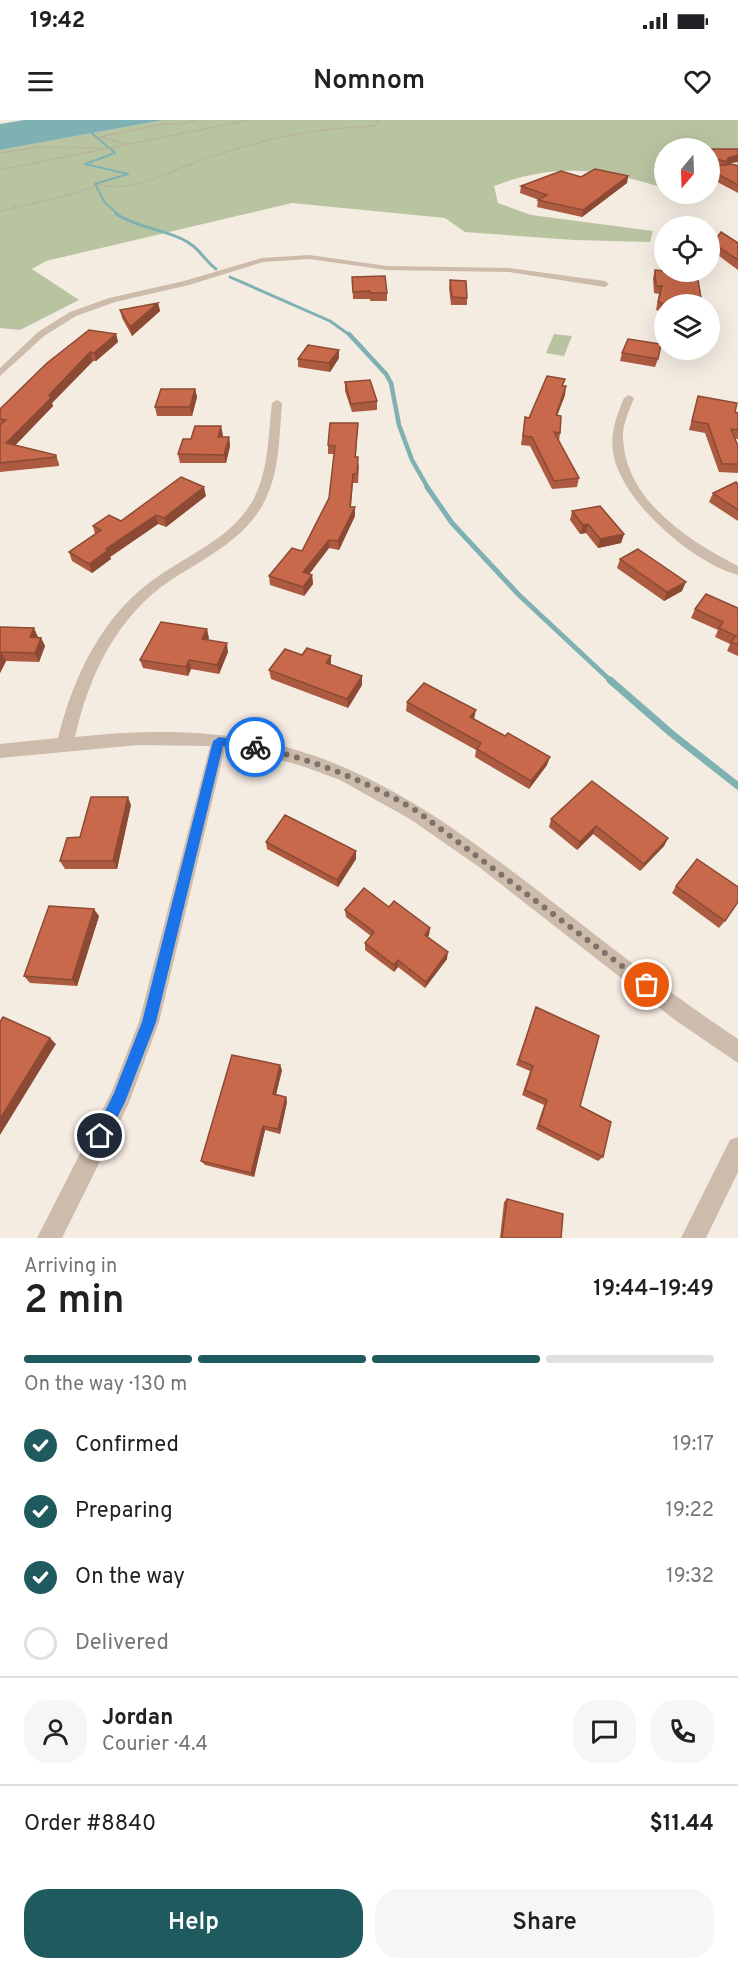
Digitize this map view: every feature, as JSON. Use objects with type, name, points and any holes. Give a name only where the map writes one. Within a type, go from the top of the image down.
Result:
[{"type":"street","points":[[738,165],[730,167],[738,171]]},
{"type":"street","points":[[0,373],[41,334],[73,314],[112,300],[192,281],[262,260],[309,256],[387,268],[509,270],[605,284]]},
{"type":"street","points":[[629,398],[618,432],[621,457],[631,484],[652,512],[667,526],[693,545],[738,571]]},
{"type":"street","points":[[65,744],[69,723],[82,687],[107,634],[117,620],[148,590],[224,540],[256,505],[270,467],[277,403]]},
{"type":"street","points":[[0,751],[65,744],[142,740],[219,741],[286,754],[323,765],[387,794],[442,829],[683,1013],[738,1052]]},
{"type":"street","points":[[49,1238],[120,1097],[149,1022],[219,741]]},
{"type":"street","points":[[693,1238],[738,1148]]},
{"type":"path","points":[[129,144],[100,137],[163,124],[180,124],[196,120]]},
{"type":"path","points":[[0,170],[250,120]]},
{"type":"path","points":[[0,211],[101,184],[118,186],[149,181],[192,163],[296,134],[334,128],[375,126],[379,120]]},
{"type":"path","points":[[0,153],[39,147],[108,149]]},
{"type":"green space","points":[[164,120],[738,120],[738,150],[720,150],[720,138],[654,138],[654,185],[600,173],[559,171],[517,178],[494,186],[498,203],[531,215],[653,231],[650,242],[574,240],[465,232],[445,218],[292,203],[46,261],[32,269],[79,300],[20,330],[0,328],[0,150]]},
{"type":"green space","points":[[554,334],[572,336],[564,356],[546,353]]},
{"type":"water","points":[[24,120],[164,120],[0,150],[0,124]]},
{"type":"building","points":[[720,149],[738,149],[738,155],[728,158],[727,161],[730,163],[720,160]]},
{"type":"building","points":[[731,164],[738,166],[738,185],[720,175],[720,166]]},
{"type":"building","points":[[595,169],[628,176],[583,210],[538,200],[547,195],[521,186],[561,171],[581,177]]},
{"type":"building","points":[[720,233],[738,243],[738,260],[720,248]]},
{"type":"building","points":[[385,276],[387,293],[353,292],[352,277]]},
{"type":"building","points":[[450,280],[466,281],[467,298],[452,297]]},
{"type":"building","points":[[656,282],[698,282],[700,294],[660,294],[662,286],[656,286]]},
{"type":"building","points":[[158,303],[130,327],[120,310]]},
{"type":"building","points":[[89,330],[116,334],[94,353],[90,352],[49,395],[51,398],[6,443],[56,455],[56,457],[0,463],[0,425],[6,420],[0,419],[0,409],[47,363]]},
{"type":"building","points":[[628,339],[654,343],[654,358],[622,353]]},
{"type":"building","points":[[308,345],[339,350],[329,363],[298,359]]},
{"type":"building","points":[[547,376],[565,379],[562,386],[566,386],[556,415],[561,416],[560,433],[554,432],[579,478],[554,481],[532,437],[523,436],[525,417],[529,418]]},
{"type":"building","points":[[370,380],[377,401],[351,404],[345,382]]},
{"type":"building","points":[[161,389],[195,389],[190,407],[155,407]]},
{"type":"building","points":[[698,396],[737,403],[735,412],[738,413],[738,430],[731,429],[738,446],[738,464],[722,464],[708,424],[692,421]]},
{"type":"building","points":[[330,423],[358,423],[355,457],[358,457],[357,474],[353,474],[350,507],[355,507],[338,541],[329,540],[303,572],[312,575],[303,587],[269,576],[292,548],[302,551],[329,498],[335,446],[328,445]]},
{"type":"building","points":[[195,426],[221,426],[218,437],[229,437],[224,455],[178,454],[183,439],[191,439]]},
{"type":"building","points":[[181,477],[204,487],[164,518],[156,515],[106,549],[108,550],[89,564],[69,552],[101,530],[93,526],[109,515],[121,521]]},
{"type":"building","points":[[736,482],[738,484],[738,510],[713,493]]},
{"type":"building","points":[[600,506],[624,534],[600,539],[588,524],[583,525],[572,511]]},
{"type":"building","points":[[638,549],[686,582],[667,592],[620,559]]},
{"type":"building","points":[[706,594],[738,608],[738,645],[731,642],[736,636],[719,628],[723,622],[695,609]]},
{"type":"building","points":[[161,622],[207,629],[202,639],[227,643],[217,665],[189,660],[186,667],[140,660]]},
{"type":"building","points":[[0,627],[34,628],[30,637],[41,638],[35,653],[1,652],[0,654]]},
{"type":"building","points":[[307,648],[331,656],[326,663],[362,676],[347,699],[269,670],[285,649],[302,655]]},
{"type":"building","points":[[424,683],[476,710],[470,717],[505,736],[508,733],[550,757],[531,781],[477,749],[481,743],[407,702]]},
{"type":"building","points":[[592,781],[668,838],[644,864],[596,826],[580,842],[551,819]]},
{"type":"building","points":[[91,797],[128,797],[113,861],[60,861],[67,838],[80,837]]},
{"type":"building","points":[[285,815],[356,851],[337,880],[266,842]]},
{"type":"building","points":[[697,859],[738,887],[738,902],[725,921],[676,886]]},
{"type":"building","points":[[364,888],[389,907],[394,901],[430,928],[425,935],[448,952],[426,982],[398,960],[394,965],[365,943],[374,932],[345,910]]},
{"type":"building","points":[[49,906],[94,909],[72,980],[24,976]]},
{"type":"building","points":[[536,1007],[599,1036],[580,1106],[611,1122],[603,1157],[539,1125],[547,1100],[525,1090],[533,1066],[519,1060]]},
{"type":"building","points":[[3,1017],[50,1038],[0,1119],[0,1022]]},
{"type":"building","points":[[232,1055],[280,1065],[273,1094],[286,1097],[278,1129],[263,1126],[251,1173],[201,1161]]},
{"type":"building","points":[[507,1199],[563,1214],[561,1238],[502,1238]]},
{"type":"waterway","points":[[87,129],[109,148]]},
{"type":"waterway","points":[[111,149],[115,153],[85,164],[128,174],[95,184],[105,203],[119,215]]},
{"type":"waterway","points":[[116,214],[188,242],[216,269]]},
{"type":"waterway","points":[[230,277],[330,321],[351,336]]},
{"type":"waterway","points":[[351,336],[386,374],[391,383],[399,425],[412,460],[428,488]]},
{"type":"waterway","points":[[427,487],[452,523],[519,595],[612,682]]},
{"type":"waterway","points":[[610,680],[672,734],[738,786]]},
{"type":"way so far","points":[[255,747],[323,765],[355,778],[417,811],[647,985]]},
{"type":"route","points":[[100,1136],[120,1097],[149,1022],[219,741],[255,747]]}]
